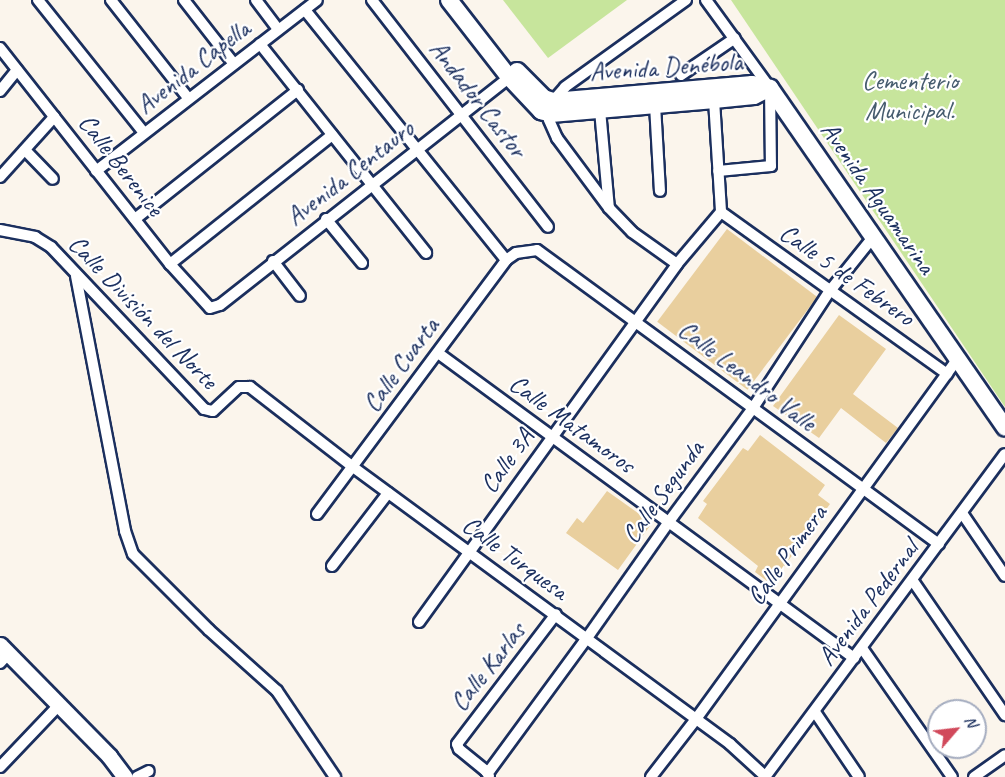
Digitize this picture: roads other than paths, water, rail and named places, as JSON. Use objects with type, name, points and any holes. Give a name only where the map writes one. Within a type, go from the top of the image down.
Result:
[{"type":"main road","points":[[459,4],[513,75],[544,98],[552,107]]},
{"type":"main road","name":"Avenida Denébola","points":[[552,107],[752,84],[770,88]]},
{"type":"main road","name":"Avenida Denébola","points":[[552,107],[600,110],[754,96],[770,88]]},
{"type":"main road","name":"Avenida Aguamarina","points":[[770,88],[1002,420]]},
{"type":"main road","points":[[3,654],[60,704],[110,756],[125,777]]},
{"type":"street","points":[[38,0],[144,133]]},
{"type":"street","points":[[111,0],[188,98]]},
{"type":"street","points":[[184,0],[234,64]]},
{"type":"street","points":[[256,0],[278,29]]},
{"type":"street","name":"Avenida Capella","points":[[96,171],[317,0]]},
{"type":"street","name":"Andador Castor","points":[[372,0],[548,227]]},
{"type":"street","points":[[677,264],[632,232],[609,208],[557,138],[549,120],[552,107],[565,87],[686,0]]},
{"type":"street","name":"Avenida Aguamarina","points":[[706,0],[770,88]]},
{"type":"street","points":[[305,10],[506,260]]},
{"type":"street","points":[[681,75],[735,38]]},
{"type":"street","points":[[260,44],[426,253]]},
{"type":"street","name":"Calle Berenice","points":[[0,48],[170,264],[210,308]]},
{"type":"street","points":[[0,91],[17,70]]},
{"type":"street","name":"Avenida Centauro","points":[[210,308],[220,305],[461,113],[513,75]]},
{"type":"street","points":[[718,171],[771,166],[770,88]]},
{"type":"street","points":[[135,219],[298,90]]},
{"type":"street","points":[[714,100],[721,212]]},
{"type":"street","points":[[655,105],[660,190]]},
{"type":"street","points":[[600,110],[609,208]]},
{"type":"street","points":[[0,177],[54,117]]},
{"type":"street","points":[[170,264],[332,135]]},
{"type":"street","points":[[25,150],[53,179]]},
{"type":"street","name":"Calle 3A","points":[[419,622],[635,321],[677,264],[721,212]]},
{"type":"street","name":"Calle 5 de Febrero","points":[[721,212],[829,292],[947,374]]},
{"type":"street","points":[[326,219],[362,263]]},
{"type":"street","name":"Calle División del Norte","points":[[0,230],[35,237],[51,247],[199,405],[208,411],[219,408],[235,391]]},
{"type":"street","name":"Calle Segunda","points":[[488,774],[753,408],[829,292],[874,236]]},
{"type":"street","name":"Calle Cuarta","points":[[317,514],[506,260],[527,250]]},
{"type":"street","name":"Calle Leandro Valle","points":[[527,250],[537,250],[546,255],[863,491],[939,544]]},
{"type":"street","points":[[273,261],[300,296]]},
{"type":"street","points":[[76,276],[125,531],[133,554],[176,600],[277,691],[334,777]]},
{"type":"street","name":"Calle Matamoros","points":[[438,353],[854,658]]},
{"type":"street","name":"Calle Primera","points":[[651,777],[696,719],[958,358]]},
{"type":"street","name":"Calle Turquesa","points":[[235,391],[243,386],[250,387],[353,467],[730,744],[765,777]]},
{"type":"street","name":"Avenida Pedernal","points":[[765,777],[913,581],[1005,454]]},
{"type":"street","points":[[332,566],[388,493]]},
{"type":"street","points":[[962,513],[1005,576]]},
{"type":"street","points":[[913,581],[1005,716]]},
{"type":"street","name":"Calle Karlas","points":[[488,774],[457,747],[556,615]]},
{"type":"street","points":[[862,648],[952,777]]},
{"type":"street","points":[[0,767],[60,704]]},
{"type":"street","points":[[815,711],[859,777]]},
{"type":"street","points":[[974,777],[1005,755]]},
{"type":"street","points":[[137,777],[149,771]]},
{"type":"park label","name":"Cementerio Municipal.","points":[[910,96]]}]
